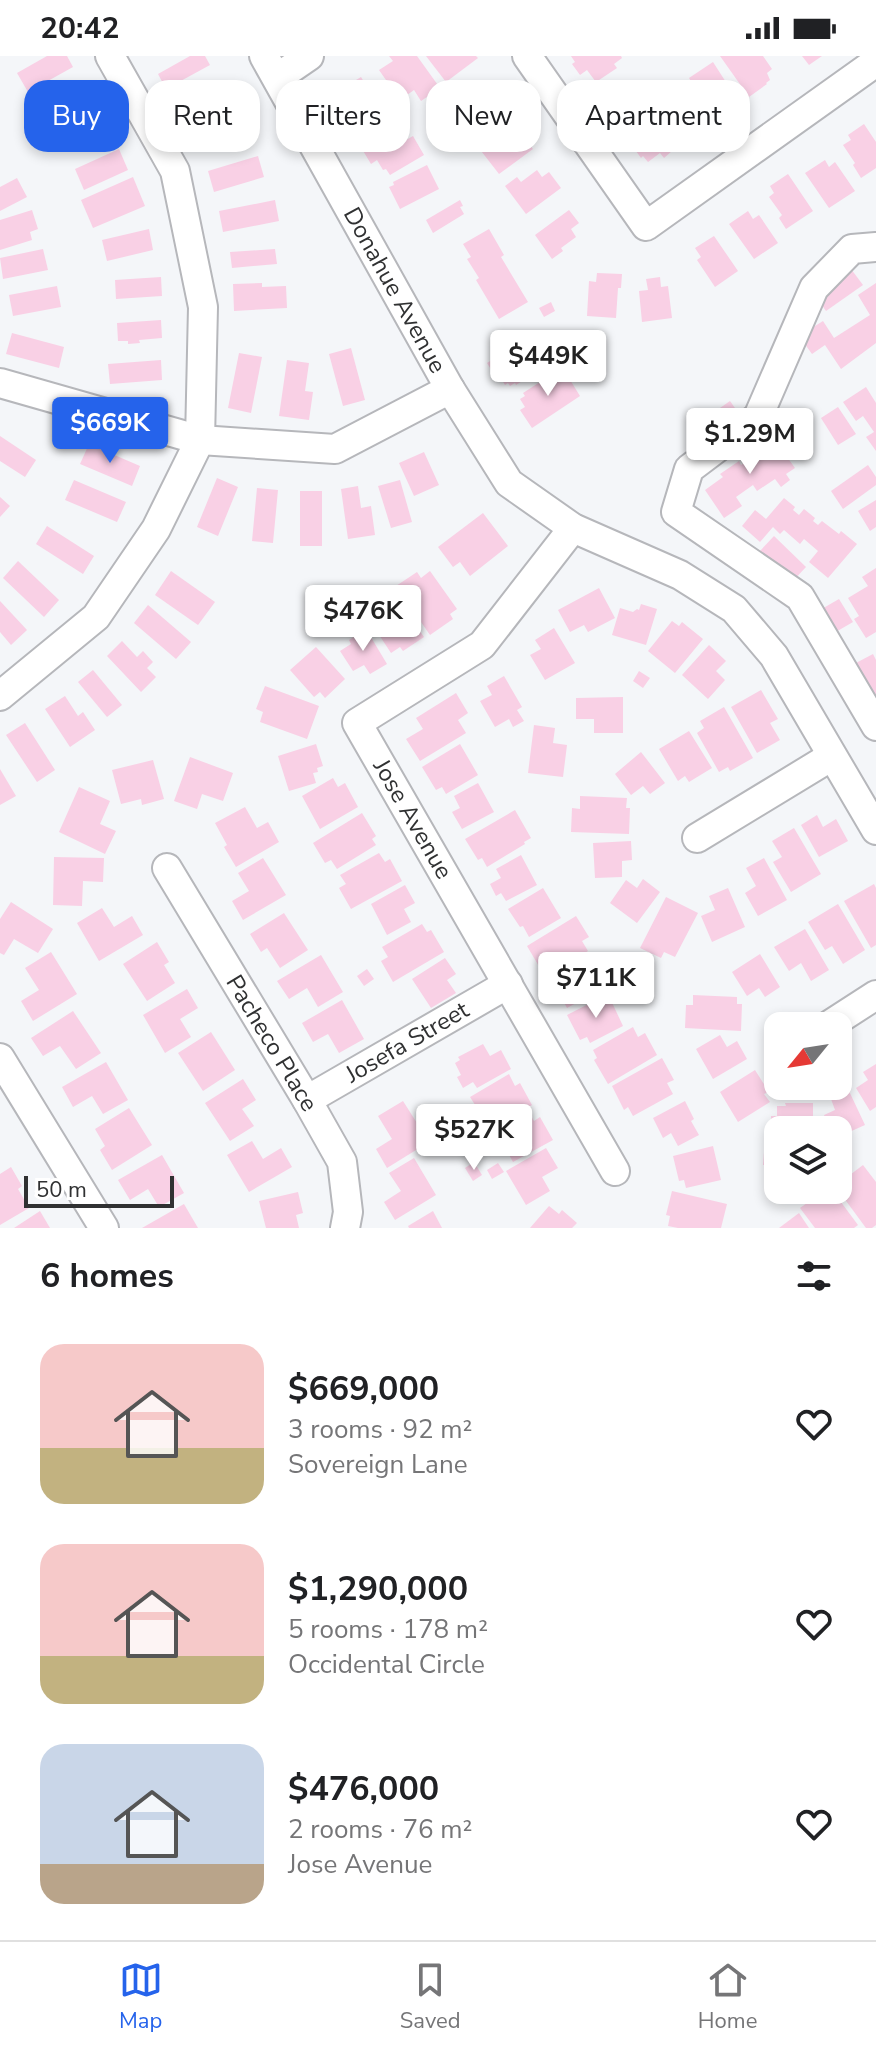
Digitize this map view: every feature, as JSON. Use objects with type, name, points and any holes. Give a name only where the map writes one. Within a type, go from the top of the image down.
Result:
[{"type":"street","points":[[0,696],[96,617],[156,529],[200,440],[203,307],[175,171],[110,56]]},
{"type":"street","points":[[270,67],[309,56]]},
{"type":"street","points":[[527,56],[646,226],[876,62]]},
{"type":"street","name":"Donahue Avenue","points":[[270,67],[450,389],[509,483],[573,528],[680,575],[734,609],[774,656],[876,830]]},
{"type":"street","points":[[876,247],[852,249],[814,288],[758,417],[689,469],[676,512],[800,597],[876,726]]},
{"type":"street","points":[[0,383],[200,440],[335,449],[450,389]]},
{"type":"street","name":"Jose Avenue","points":[[573,528],[482,645],[357,723],[615,1171]]},
{"type":"street","points":[[697,838],[832,756]]},
{"type":"street","name":"Pacheco Place","points":[[167,868],[342,1162],[348,1212],[345,1228]]},
{"type":"street","name":"Josefa Street","points":[[307,1100],[508,984]]},
{"type":"street","points":[[850,1012],[876,995]]},
{"type":"street","points":[[0,1058],[104,1228]]},
{"type":"building","points":[[47,56],[67,56],[73,67],[50,80],[24,80],[24,85],[17,73]]},
{"type":"building","points":[[190,56],[205,56],[210,65],[182,80],[161,80],[158,74]]},
{"type":"building","points":[[389,56],[417,56],[434,80],[426,80],[426,98],[421,101],[414,90],[410,93],[410,80],[386,80],[379,70],[393,61]]},
{"type":"building","points":[[426,56],[478,58],[449,80],[444,80]]},
{"type":"building","points":[[571,56],[622,58],[614,64],[617,68],[599,80],[594,80],[587,70],[580,75],[572,64],[575,62]]},
{"type":"building","points":[[720,56],[763,56],[772,69],[767,73],[770,80],[767,84],[750,96],[750,80],[737,80]]},
{"type":"building","points":[[802,56],[822,56],[809,65]]},
{"type":"building","points":[[713,62],[725,80],[690,80]]},
{"type":"building","points":[[864,124],[876,142],[876,168],[861,178],[843,145],[851,140],[848,135]]},
{"type":"building","points":[[413,136],[424,155],[390,175],[377,160],[371,164],[364,152],[410,152],[410,138]]},
{"type":"building","points":[[112,152],[120,152],[128,170],[84,190],[75,169]]},
{"type":"building","points":[[482,152],[529,152],[499,174]]},
{"type":"building","points":[[637,152],[671,152],[664,158],[660,153],[648,162],[643,156],[641,158]]},
{"type":"building","points":[[258,156],[264,177],[214,192],[208,171]]},
{"type":"building","points":[[825,160],[829,167],[835,162],[855,191],[829,208],[805,173]]},
{"type":"building","points":[[427,165],[439,189],[400,209],[389,187]]},
{"type":"building","points":[[537,170],[542,177],[549,172],[561,188],[526,214],[505,186],[517,177],[521,182]]},
{"type":"building","points":[[788,174],[813,211],[786,229],[779,218],[782,215],[769,197],[774,193],[770,186]]},
{"type":"building","points":[[133,177],[145,206],[93,228],[81,200]]},
{"type":"building","points":[[17,178],[27,197],[0,211],[0,187]]},
{"type":"building","points":[[275,200],[279,221],[223,232],[219,211]]},
{"type":"building","points":[[460,200],[464,214],[433,233],[426,220]]},
{"type":"building","points":[[32,210],[38,229],[30,232],[32,240],[0,250],[0,220]]},
{"type":"building","points":[[569,210],[579,223],[571,229],[576,237],[552,259],[535,235]]},
{"type":"building","points":[[748,211],[753,219],[759,215],[778,243],[754,259],[729,224]]},
{"type":"building","points":[[149,229],[153,250],[107,261],[102,240]]},
{"type":"building","points":[[489,229],[504,255],[501,257],[528,302],[499,319],[476,280],[479,278],[467,259],[471,257],[463,244]]},
{"type":"building","points":[[714,236],[738,271],[715,287],[697,260],[701,257],[695,248]]},
{"type":"building","points":[[43,249],[48,270],[3,279],[0,258]]},
{"type":"building","points":[[275,249],[277,264],[232,268],[230,252]]},
{"type":"building","points":[[851,269],[863,285],[826,311],[814,294]]},
{"type":"building","points":[[597,273],[622,274],[616,318],[587,316],[589,281],[596,282]]},
{"type":"building","points":[[161,277],[162,296],[116,299],[115,280]]},
{"type":"building","points":[[660,277],[661,287],[668,286],[672,318],[642,322],[639,291],[648,290],[646,279]]},
{"type":"building","points":[[262,283],[262,287],[286,286],[287,308],[234,311],[233,284]]},
{"type":"building","points":[[876,283],[876,343],[841,369],[825,345],[812,354],[799,336],[823,321],[834,338],[870,315],[858,295]]},
{"type":"building","points":[[57,286],[61,307],[13,316],[9,295]]},
{"type":"building","points":[[551,302],[555,311],[544,317],[539,308]]},
{"type":"building","points":[[161,320],[162,338],[128,344],[128,341],[118,341],[117,323]]},
{"type":"building","points":[[535,332],[548,353],[544,356],[549,364],[516,385],[505,385],[502,380],[499,382],[487,363]]},
{"type":"building","points":[[12,333],[64,347],[59,368],[6,354]]},
{"type":"building","points":[[351,348],[365,400],[343,406],[329,354]]},
{"type":"building","points":[[239,353],[262,357],[251,413],[228,408]]},
{"type":"building","points":[[161,360],[162,380],[110,384],[108,364]]},
{"type":"building","points":[[287,360],[309,363],[305,391],[313,392],[309,420],[279,416]]},
{"type":"building","points":[[557,371],[562,378],[567,375],[580,396],[532,428],[520,410],[525,407],[520,399],[525,396],[523,393]]},
{"type":"building","points":[[866,387],[876,403],[876,451],[866,437],[874,432],[863,416],[856,421],[843,402]]},
{"type":"building","points":[[730,401],[742,418],[713,439],[700,422]]},
{"type":"building","points":[[838,407],[856,434],[838,445],[821,418]]},
{"type":"building","points":[[0,436],[36,460],[25,477],[0,461]]},
{"type":"building","points":[[772,436],[795,468],[786,474],[790,480],[781,487],[775,479],[757,491],[753,485],[736,497],[742,506],[724,518],[705,490],[723,477],[720,474],[758,453],[755,449]]},
{"type":"building","points":[[89,444],[140,466],[132,486],[80,464]]},
{"type":"building","points":[[424,452],[439,485],[414,496],[399,463]]},
{"type":"building","points":[[868,465],[876,477],[876,485],[843,509],[831,491]]},
{"type":"building","points":[[217,478],[238,487],[218,536],[197,527]]},
{"type":"building","points":[[74,480],[126,502],[117,522],[65,500]]},
{"type":"building","points":[[400,480],[412,522],[391,528],[378,486]]},
{"type":"building","points":[[358,486],[361,508],[371,506],[375,535],[348,539],[341,489]]},
{"type":"building","points":[[257,488],[278,490],[273,543],[252,541]]},
{"type":"building","points":[[300,491],[322,491],[322,546],[300,546]]},
{"type":"building","points":[[0,497],[10,506],[0,517]]},
{"type":"building","points":[[784,498],[799,515],[804,509],[818,525],[822,521],[857,544],[828,578],[809,562],[818,551],[804,539],[800,544],[784,530],[780,534],[773,527],[760,542],[742,526],[755,510],[766,519]]},
{"type":"building","points":[[876,500],[876,527],[870,531],[858,511]]},
{"type":"building","points":[[483,513],[508,546],[470,576],[460,562],[453,567],[438,547]]},
{"type":"building","points":[[47,526],[94,556],[83,574],[36,544]]},
{"type":"building","points":[[774,536],[806,567],[792,582],[760,551]]},
{"type":"building","points":[[18,561],[59,600],[44,617],[3,578]]},
{"type":"building","points":[[876,568],[876,632],[866,638],[854,619],[859,616],[848,598],[868,586],[862,577]]},
{"type":"building","points":[[171,571],[215,602],[198,625],[155,595]]},
{"type":"building","points":[[430,571],[457,609],[450,614],[453,619],[430,635],[396,586],[417,572],[421,578]]},
{"type":"building","points":[[390,588],[424,637],[403,651],[400,647],[391,653],[366,615],[374,610],[369,602]]},
{"type":"building","points":[[599,588],[615,618],[588,632],[584,625],[570,632],[558,610]]},
{"type":"building","points":[[839,599],[853,622],[834,633],[820,610]]},
{"type":"building","points":[[0,601],[27,630],[11,645],[0,632]]},
{"type":"building","points":[[641,604],[657,609],[646,645],[612,635],[620,608],[633,612],[639,610]]},
{"type":"building","points":[[148,605],[191,642],[176,659],[134,623]]},
{"type":"building","points":[[672,621],[679,626],[682,622],[703,639],[675,673],[648,651]]},
{"type":"building","points":[[554,628],[575,663],[545,680],[530,655],[541,649],[535,640]]},
{"type":"building","points":[[366,629],[387,664],[370,674],[364,665],[353,671],[340,651],[351,644],[349,640]]},
{"type":"building","points":[[122,641],[137,657],[143,651],[153,662],[147,668],[156,677],[141,692],[107,656]]},
{"type":"building","points":[[709,645],[726,661],[716,671],[725,680],[708,699],[682,675]]},
{"type":"building","points":[[316,647],[345,679],[325,698],[320,692],[314,697],[290,670]]},
{"type":"building","points":[[873,654],[876,660],[876,694],[873,696],[854,664]]},
{"type":"building","points":[[93,670],[122,705],[107,717],[78,682]]},
{"type":"building","points":[[639,671],[650,678],[643,688],[633,681]]},
{"type":"building","points":[[504,676],[522,707],[517,710],[524,721],[513,727],[509,719],[495,727],[480,701],[492,695],[487,686]]},
{"type":"building","points":[[265,686],[319,706],[307,739],[260,722],[263,712],[256,709]]},
{"type":"building","points":[[761,690],[778,719],[770,723],[780,740],[757,753],[731,707]]},
{"type":"building","points":[[456,693],[468,713],[458,720],[466,733],[420,761],[406,739],[423,729],[416,718]]},
{"type":"building","points":[[65,696],[78,716],[83,712],[95,730],[70,747],[45,709]]},
{"type":"building","points":[[623,697],[623,733],[594,733],[594,719],[576,719],[576,698]]},
{"type":"building","points":[[724,707],[753,758],[730,771],[728,767],[719,772],[697,733],[704,728],[700,721]]},
{"type":"building","points":[[25,723],[55,770],[37,782],[6,735]]},
{"type":"building","points":[[534,725],[555,728],[553,743],[567,745],[563,777],[528,773]]},
{"type":"building","points":[[689,731],[712,768],[689,782],[685,776],[678,781],[659,749]]},
{"type":"building","points":[[316,744],[323,766],[313,773],[316,783],[289,791],[278,756]]},
{"type":"building","points":[[460,744],[478,775],[446,794],[442,787],[436,790],[422,767]]},
{"type":"building","points":[[641,752],[665,783],[650,794],[643,786],[631,795],[615,774]]},
{"type":"building","points":[[190,757],[233,773],[223,801],[202,794],[197,809],[174,801]]},
{"type":"building","points":[[153,760],[164,799],[142,805],[141,799],[121,804],[112,770]]},
{"type":"building","points":[[0,769],[16,796],[0,805]]},
{"type":"building","points":[[333,778],[338,787],[345,783],[358,807],[320,829],[302,796]]},
{"type":"building","points":[[478,783],[494,812],[462,829],[452,812],[460,808],[454,796]]},
{"type":"building","points":[[79,787],[110,801],[100,824],[116,831],[105,854],[59,832]]},
{"type":"building","points":[[580,796],[627,798],[626,808],[630,808],[629,834],[571,832],[572,808],[580,809]]},
{"type":"building","points":[[245,807],[257,828],[268,822],[279,842],[236,867],[215,823]]},
{"type":"building","points":[[515,810],[531,838],[487,867],[482,858],[478,860],[465,839]]},
{"type":"building","points":[[362,813],[376,836],[372,839],[376,845],[337,869],[331,860],[325,863],[313,843]]},
{"type":"building","points":[[817,815],[823,827],[836,819],[848,841],[819,857],[801,825]]},
{"type":"building","points":[[794,828],[821,874],[791,892],[773,862],[782,857],[772,841]]},
{"type":"building","points":[[631,841],[632,860],[622,861],[622,877],[595,878],[593,843]]},
{"type":"building","points":[[379,853],[385,862],[390,859],[402,881],[351,909],[339,888],[346,884],[340,875]]},
{"type":"building","points":[[521,855],[537,885],[506,901],[501,893],[496,896],[490,884],[501,878],[496,869]]},
{"type":"building","points":[[54,857],[104,858],[103,882],[83,881],[82,906],[53,905]]},
{"type":"building","points":[[263,858],[286,895],[243,920],[232,901],[249,891],[238,873]]},
{"type":"building","points":[[764,858],[787,900],[758,916],[745,893],[756,886],[746,868]]},
{"type":"building","points":[[643,879],[660,892],[637,923],[610,903],[626,880],[637,888]]},
{"type":"building","points":[[874,884],[876,945],[871,948],[844,901]]},
{"type":"building","points":[[405,885],[415,903],[404,909],[411,922],[387,935],[371,904]]},
{"type":"building","points":[[543,888],[561,918],[529,937],[508,909]]},
{"type":"building","points":[[728,888],[745,927],[712,942],[701,916],[715,910],[709,896]]},
{"type":"building","points":[[666,897],[698,913],[675,957],[664,952],[661,958],[640,948]]},
{"type":"building","points":[[11,902],[53,929],[38,953],[14,939],[4,955],[0,953],[0,919]]},
{"type":"building","points":[[838,904],[865,950],[843,964],[832,946],[825,950],[808,922]]},
{"type":"building","points":[[102,908],[114,927],[132,916],[143,935],[99,961],[77,923]]},
{"type":"building","points":[[284,913],[308,950],[280,968],[267,948],[261,952],[250,934]]},
{"type":"building","points":[[576,916],[589,937],[582,941],[588,951],[549,974],[544,966],[540,968],[527,946]]},
{"type":"building","points":[[422,924],[427,932],[431,930],[444,952],[393,982],[381,961],[388,957],[382,947]]},
{"type":"building","points":[[805,929],[829,970],[811,981],[801,963],[789,971],[774,947]]},
{"type":"building","points":[[157,942],[169,962],[164,965],[175,983],[147,1001],[123,964]]},
{"type":"building","points":[[51,952],[77,994],[33,1021],[21,1001],[39,990],[25,968]]},
{"type":"building","points":[[760,954],[780,987],[765,997],[759,988],[747,996],[732,972]]},
{"type":"building","points":[[321,955],[343,992],[318,1007],[307,988],[289,999],[277,981]]},
{"type":"building","points":[[445,958],[456,974],[447,980],[456,993],[431,1008],[412,979]]},
{"type":"building","points":[[582,962],[598,991],[567,1008],[557,989],[564,986],[558,975]]},
{"type":"building","points":[[367,969],[374,979],[364,986],[357,976]]},
{"type":"building","points":[[187,989],[198,1008],[180,1019],[191,1037],[165,1053],[143,1015]]},
{"type":"building","points":[[608,994],[623,1026],[590,1043],[587,1037],[580,1040],[567,1015]]},
{"type":"building","points":[[693,995],[737,997],[737,1004],[742,1004],[741,1031],[685,1028],[686,1005],[693,1005]]},
{"type":"building","points":[[342,1000],[364,1039],[339,1053],[328,1034],[313,1042],[302,1023]]},
{"type":"building","points":[[73,1011],[101,1053],[76,1069],[60,1046],[43,1056],[31,1038]]},
{"type":"building","points":[[633,1027],[638,1037],[645,1033],[657,1055],[608,1084],[594,1060],[597,1058],[593,1050]]},
{"type":"building","points":[[211,1032],[235,1070],[203,1091],[178,1053]]},
{"type":"building","points":[[720,1035],[727,1047],[737,1041],[747,1059],[713,1079],[696,1049]]},
{"type":"building","points":[[483,1044],[490,1056],[501,1050],[511,1069],[477,1088],[473,1082],[463,1088],[455,1063],[460,1060],[458,1057]]},
{"type":"building","points":[[662,1058],[674,1080],[667,1083],[673,1094],[633,1116],[628,1107],[624,1110],[612,1086]]},
{"type":"building","points":[[106,1062],[128,1100],[103,1114],[92,1096],[73,1107],[62,1087]]},
{"type":"building","points":[[876,1064],[876,1107],[870,1111],[856,1088],[868,1080],[863,1072]]},
{"type":"building","points":[[755,1070],[764,1084],[764,1100],[770,1102],[738,1122],[720,1092]]},
{"type":"building","points":[[509,1074],[515,1086],[520,1083],[532,1105],[483,1134],[470,1113],[477,1108],[470,1097]]},
{"type":"building","points":[[243,1079],[256,1100],[242,1109],[254,1126],[230,1141],[205,1103]]},
{"type":"building","points":[[852,1097],[865,1125],[852,1131],[852,1116],[824,1116],[835,1110],[831,1100],[852,1100]]},
{"type":"building","points":[[403,1101],[429,1142],[387,1168],[376,1149],[392,1139],[378,1116]]},
{"type":"building","points":[[685,1101],[699,1135],[678,1146],[671,1133],[663,1138],[653,1118]]},
{"type":"building","points":[[785,1103],[813,1103],[813,1116],[777,1116],[777,1106],[786,1106]]},
{"type":"building","points":[[129,1108],[152,1145],[112,1170],[100,1150],[105,1146],[95,1129]]},
{"type":"building","points":[[529,1112],[534,1121],[540,1117],[553,1140],[513,1162],[495,1130]]},
{"type":"building","points":[[252,1141],[263,1159],[281,1148],[292,1167],[249,1192],[227,1155]]},
{"type":"building","points":[[713,1146],[721,1180],[686,1188],[684,1180],[679,1181],[673,1156]]},
{"type":"building","points":[[546,1148],[558,1168],[542,1177],[550,1191],[526,1205],[506,1171]]},
{"type":"building","points":[[162,1155],[184,1193],[159,1207],[148,1189],[130,1200],[118,1180]]},
{"type":"building","points":[[414,1158],[436,1195],[395,1220],[384,1202],[401,1191],[389,1173]]},
{"type":"building","points":[[474,1162],[482,1175],[473,1181],[465,1168]]},
{"type":"building","points":[[498,1163],[504,1172],[492,1179],[487,1170]]},
{"type":"building","points":[[863,1165],[876,1182],[876,1225],[872,1228],[866,1228],[848,1204],[852,1204],[852,1173]]},
{"type":"building","points":[[11,1167],[22,1186],[18,1189],[29,1208],[0,1225],[0,1174]]},
{"type":"building","points":[[672,1191],[727,1204],[721,1228],[668,1226],[670,1216],[666,1215]]},
{"type":"building","points":[[298,1192],[303,1213],[296,1215],[299,1228],[266,1228],[259,1201]]},
{"type":"building","points":[[184,1204],[198,1228],[142,1228]]},
{"type":"building","points":[[806,1204],[842,1204],[858,1225],[854,1228],[815,1228],[800,1208]]},
{"type":"building","points":[[549,1206],[559,1214],[562,1210],[577,1223],[572,1228],[530,1228]]},
{"type":"building","points":[[40,1211],[50,1228],[14,1228]]},
{"type":"building","points":[[433,1211],[442,1228],[409,1228],[408,1226]]},
{"type":"building","points":[[799,1213],[809,1228],[779,1228]]}]
